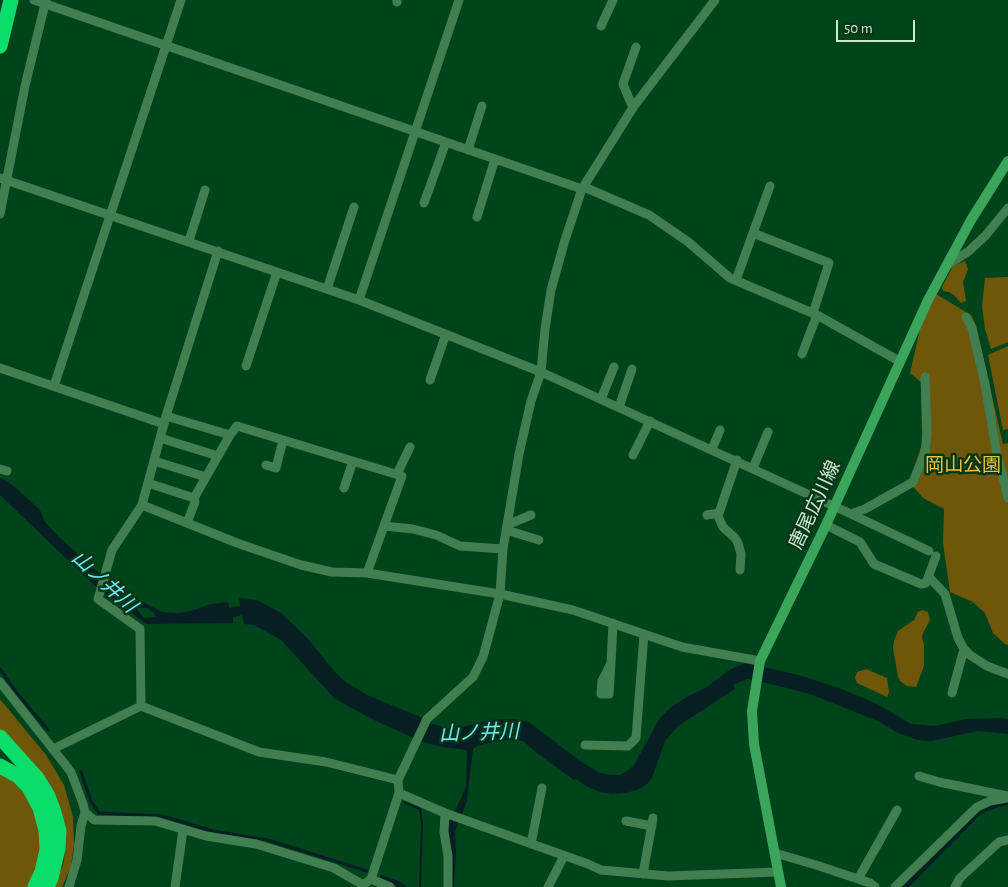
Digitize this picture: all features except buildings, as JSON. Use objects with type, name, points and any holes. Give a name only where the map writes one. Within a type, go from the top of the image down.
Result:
[{"type":"highway","points":[[0,46],[11,0]]},
{"type":"highway","points":[[0,737],[37,778],[48,796],[54,812],[58,831],[58,848],[47,887]]},
{"type":"highway","points":[[0,766],[18,776],[24,782],[40,808],[46,830],[47,850],[42,872],[35,887]]},
{"type":"main road","name":"唐尾広川線","points":[[781,887],[754,744],[752,711],[760,662],[826,525],[899,362],[944,268],[1008,160]]},
{"type":"street","points":[[34,0],[45,2],[166,46],[583,188],[650,215],[687,241],[730,278],[815,314],[899,362]]},
{"type":"street","points":[[54,386],[181,0]]},
{"type":"street","points":[[359,300],[459,0]]},
{"type":"street","points":[[601,26],[613,0]]},
{"type":"street","points":[[365,884],[399,792],[398,780],[427,719],[473,677],[483,657],[500,594],[503,549],[527,418],[541,372],[551,290],[565,240],[583,188],[633,108],[715,0]]},
{"type":"street","points":[[0,214],[3,179],[45,2]]},
{"type":"street","points":[[633,108],[624,84],[636,47]]},
{"type":"street","points":[[468,150],[482,106]]},
{"type":"street","points":[[424,203],[446,142]]},
{"type":"street","points":[[477,217],[495,159]]},
{"type":"street","points":[[3,179],[327,288],[541,372],[736,460],[933,554],[929,577],[926,583],[921,584],[874,564],[860,542],[826,525]]},
{"type":"street","points":[[736,280],[770,186]]},
{"type":"street","points":[[189,242],[205,190]]},
{"type":"street","points":[[327,288],[354,207]]},
{"type":"street","points":[[944,268],[969,251],[986,235],[1008,208]]},
{"type":"street","points":[[753,234],[829,263],[802,354]]},
{"type":"street","points":[[141,706],[140,628],[98,599],[99,593],[112,550],[142,505],[165,420],[218,251]]},
{"type":"street","points":[[246,366],[277,272]]},
{"type":"street","points":[[966,317],[972,328],[985,384],[996,449],[1008,498]]},
{"type":"street","points":[[430,380],[446,334]]},
{"type":"street","points":[[601,399],[614,367]]},
{"type":"street","points":[[0,368],[165,420],[230,435]]},
{"type":"street","points":[[620,408],[632,369]]},
{"type":"street","points":[[851,514],[865,509],[913,482],[925,453],[927,433],[925,377]]},
{"type":"street","points":[[633,455],[650,421]]},
{"type":"street","points":[[187,523],[195,502],[194,498],[237,426],[402,476],[367,573]]},
{"type":"street","points":[[712,449],[720,430]]},
{"type":"street","points":[[753,468],[768,432]]},
{"type":"street","points":[[160,438],[218,456]]},
{"type":"street","points":[[266,465],[276,468],[283,440]]},
{"type":"street","points":[[397,474],[410,447]]},
{"type":"street","points":[[736,460],[719,513],[719,521],[722,527],[738,543],[741,554],[740,570]]},
{"type":"street","points":[[154,461],[206,477]]},
{"type":"street","points":[[344,488],[353,461]]},
{"type":"street","points":[[148,483],[194,498]]},
{"type":"street","points":[[142,505],[237,543],[301,565],[332,572],[367,573],[500,594],[573,610],[682,647],[760,662]]},
{"type":"street","points":[[707,515],[719,513]]},
{"type":"street","points":[[507,527],[531,515]]},
{"type":"street","points":[[384,526],[413,529],[436,535],[460,546],[503,549]]},
{"type":"street","points":[[507,527],[539,540]]},
{"type":"street","points":[[929,577],[945,594],[958,638],[964,649],[987,666],[1008,674]]},
{"type":"street","points":[[611,663],[614,623]]},
{"type":"street","points":[[585,745],[628,746],[636,738],[644,634]]},
{"type":"street","points":[[952,693],[964,649]]},
{"type":"street","points":[[0,682],[71,772],[85,812],[94,820],[155,821],[206,836],[256,844],[290,853],[334,868],[365,884],[390,887]]},
{"type":"street","points":[[53,749],[141,706],[259,752],[326,762],[398,780]]},
{"type":"street","points":[[919,776],[1008,797]]},
{"type":"street","points":[[531,844],[542,788]]},
{"type":"street","points":[[399,792],[452,815],[601,870],[668,876],[778,872]]},
{"type":"street","points":[[896,887],[977,807],[990,801],[1008,797]]},
{"type":"street","points":[[858,879],[897,810]]},
{"type":"street","points":[[69,887],[77,860],[81,826],[85,812]]},
{"type":"street","points":[[448,887],[448,856],[444,832],[452,815]]},
{"type":"street","points":[[626,821],[652,822],[643,874]]},
{"type":"street","points":[[175,887],[183,830]]},
{"type":"street","points":[[955,887],[960,878],[999,842],[1007,841]]},
{"type":"street","points":[[775,853],[870,883],[875,887]]},
{"type":"street","points":[[548,887],[564,856]]},
{"type":"green space","points":[[965,261],[968,269],[963,282],[966,301],[961,303],[954,295],[943,291],[942,287],[953,266]]},
{"type":"green space","points":[[1008,277],[1008,342],[991,349],[985,329],[982,307],[985,278]]},
{"type":"green space","name":"岡山公園","points":[[936,294],[971,315],[975,323],[1003,444],[1008,443],[1008,645],[993,633],[985,613],[973,602],[950,592],[943,543],[944,509],[923,498],[909,482],[922,444],[921,382],[910,373],[920,329]]},
{"type":"green space","points":[[1008,346],[1008,429],[1003,430],[988,355]]},
{"type":"green space","points":[[922,610],[928,612],[930,620],[922,638],[924,666],[916,687],[907,686],[898,677],[893,648],[894,641],[898,631],[914,620],[918,612]]},
{"type":"green space","points":[[866,669],[887,678],[889,692],[887,697],[857,683],[855,678],[857,672]]},
{"type":"green space","points":[[0,699],[46,755],[64,785],[73,817],[74,844],[71,866],[62,887],[54,887],[64,862],[65,836],[62,812],[55,793],[34,764],[0,729]]},
{"type":"green space","points":[[0,772],[24,789],[39,823],[42,852],[29,887],[0,887]]},
{"type":"water","name":"山ノ井川","points":[[0,478],[16,488],[40,510],[45,522],[58,536],[121,593],[133,600],[143,602],[162,612],[178,613],[211,604],[228,602],[229,608],[240,606],[239,598],[257,600],[281,613],[308,639],[335,672],[347,683],[367,695],[418,716],[429,723],[446,728],[459,728],[490,720],[513,719],[529,722],[580,761],[600,773],[620,775],[627,771],[634,765],[660,718],[669,709],[683,699],[707,687],[729,670],[745,663],[799,675],[839,688],[875,703],[911,724],[934,726],[967,719],[1001,718],[1008,719],[1008,734],[978,731],[931,741],[917,740],[898,733],[880,722],[810,694],[747,679],[733,685],[735,689],[678,726],[665,741],[652,778],[646,785],[637,790],[625,793],[612,794],[600,792],[576,779],[574,780],[523,741],[499,740],[477,746],[473,749],[467,801],[455,831],[454,887],[449,887],[447,832],[450,820],[466,786],[467,750],[442,747],[420,741],[374,720],[335,699],[281,640],[254,625],[244,624],[242,615],[233,617],[233,623],[146,624],[94,585],[0,495]],"holes":[[[136,608],[147,608],[154,613],[156,617],[144,618]]]},
{"type":"water","points":[[404,801],[421,808],[423,824],[421,887],[419,887],[421,823],[419,810],[403,803]]},
{"type":"water","points":[[1008,801],[1008,805],[981,814],[909,887],[902,887],[978,813],[994,804]]},
{"type":"water","points":[[380,875],[399,881],[407,887],[398,887],[380,879]]},
{"type":"waterway","points":[[0,669],[16,692],[48,730]]},
{"type":"waterway","points":[[81,772],[91,801],[99,813],[162,816],[213,831],[268,840],[367,871]]}]
